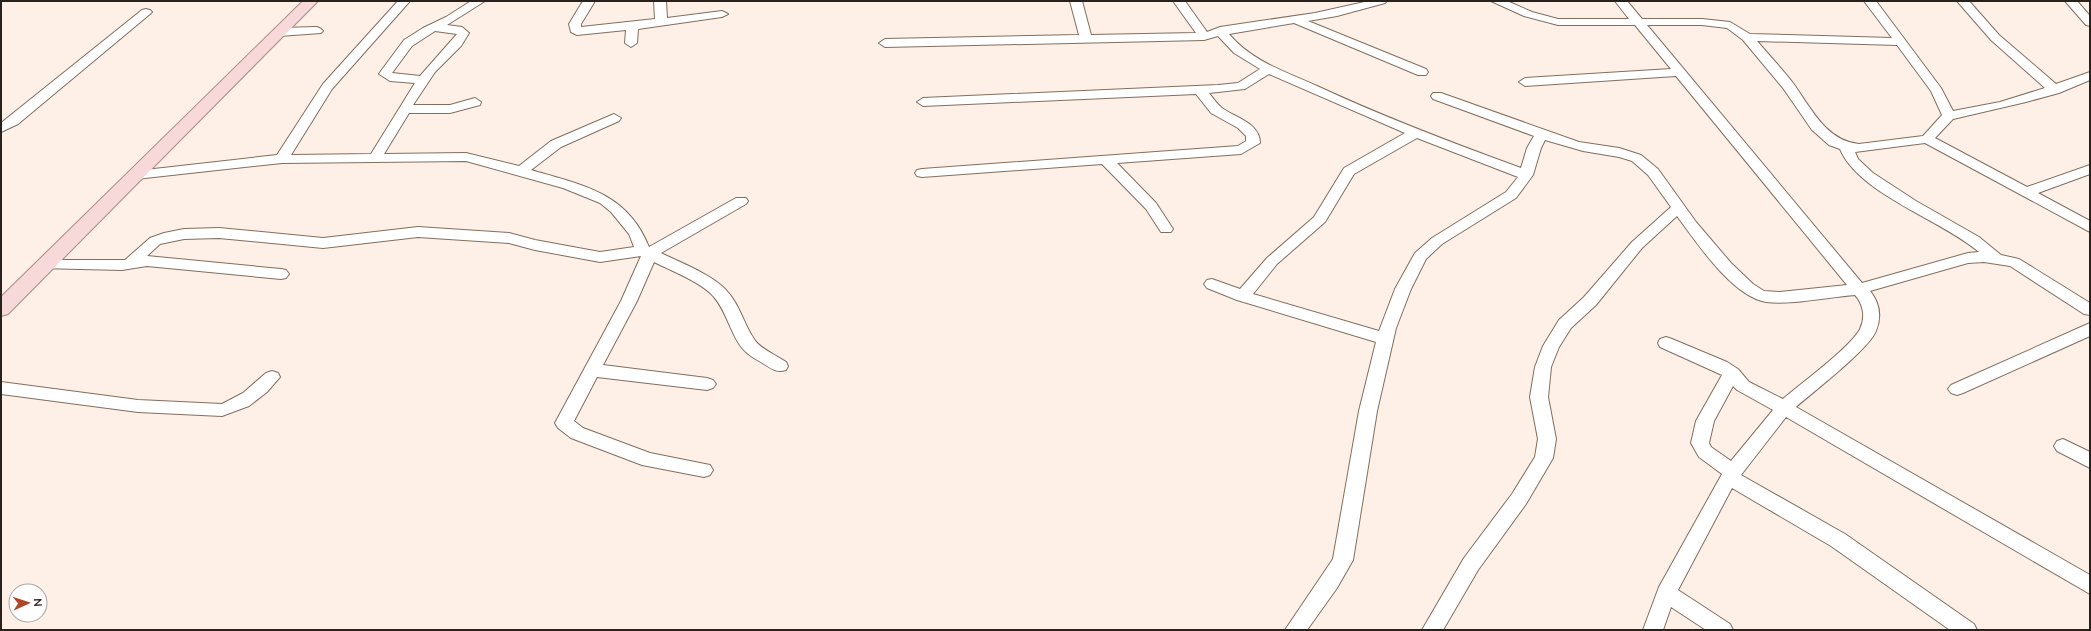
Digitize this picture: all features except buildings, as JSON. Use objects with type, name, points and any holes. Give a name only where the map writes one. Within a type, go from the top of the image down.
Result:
[{"type":"main road","points":[[1,309],[310,1]]},
{"type":"main road","points":[[1,294],[29,281]]},
{"type":"street","points":[[282,159],[327,87],[404,1]]},
{"type":"street","points":[[424,80],[390,77],[385,74],[408,43],[434,27],[450,20],[479,1]]},
{"type":"street","points":[[589,1],[575,24],[575,30],[584,31],[632,26],[722,14]]},
{"type":"street","points":[[660,1],[661,22]]},
{"type":"street","points":[[1076,1],[1086,39]]},
{"type":"street","points":[[1179,1],[1204,36]]},
{"type":"street","points":[[885,44],[1204,36],[1220,31],[1298,21],[1381,1]]},
{"type":"street","points":[[1497,1],[1528,14],[1558,22],[1720,23],[1730,25],[1747,37],[1788,86],[1821,131],[1834,142],[1846,147],[1859,148],[1927,139],[2090,227]]},
{"type":"street","points":[[1621,1],[1859,288],[1870,302],[1871,317],[1868,331],[1849,352],[1784,408],[1731,475],[1666,593],[1653,630]]},
{"type":"street","points":[[1870,1],[1937,91],[1949,116]]},
{"type":"street","points":[[1963,1],[1988,31],[2011,53],[2055,90]]},
{"type":"street","points":[[2070,1],[2090,23]]},
{"type":"street","points":[[1,128],[13,120],[146,12]]},
{"type":"street","points":[[1298,21],[1422,72]]},
{"type":"street","points":[[630,43],[632,26]]},
{"type":"street","points":[[375,158],[431,69],[454,45],[463,33],[458,29],[434,27]]},
{"type":"street","points":[[279,32],[317,31]]},
{"type":"street","points":[[1220,31],[1228,42],[1241,53],[1269,69],[1414,134],[1526,175]]},
{"type":"street","points":[[1747,37],[1900,42]]},
{"type":"street","points":[[923,102],[1200,90],[1241,86],[1269,69]]},
{"type":"street","points":[[1525,82],[1679,72]]},
{"type":"street","points":[[1927,139],[1949,116],[1978,111],[2055,90],[2090,76]]},
{"type":"street","points":[[922,173],[1241,150],[1253,144],[1253,135],[1243,125],[1216,110],[1200,90]]},
{"type":"street","points":[[1437,96],[1542,136],[1584,148],[1632,156],[1644,163],[1655,174],[1678,208],[1741,284],[1756,294],[1768,297],[1780,297],[1859,288],[1968,258],[1995,258],[2014,262],[2090,310]]},
{"type":"street","points":[[406,109],[450,109],[475,102]]},
{"type":"street","points":[[521,171],[556,144],[614,118]]},
{"type":"street","points":[[1242,296],[1272,261],[1320,219],[1328,203],[1349,171],[1414,134]]},
{"type":"street","points":[[1296,630],[1330,582],[1343,560],[1368,411],[1385,338],[1403,289],[1420,256],[1437,241],[1483,214],[1511,195],[1526,175],[1534,148],[1542,136]]},
{"type":"street","points":[[1846,147],[1852,160],[1868,176],[1911,204],[1974,240],[1995,258]]},
{"type":"street","points":[[136,175],[282,159],[466,157],[521,171],[605,200],[616,209],[636,233],[646,252],[688,272],[719,292],[734,313],[746,341],[752,348],[780,366]]},
{"type":"street","points":[[1106,160],[1151,206],[1166,229]]},
{"type":"street","points":[[2027,192],[2090,169]]},
{"type":"street","points":[[129,264],[156,241],[169,236],[219,233],[323,243],[418,232],[509,238],[535,245],[600,257],[646,252],[741,201]]},
{"type":"street","points":[[1432,630],[1471,564],[1518,499],[1544,458],[1547,439],[1539,397],[1543,368],[1551,346],[1565,324],[1590,301],[1636,245],[1678,208]]},
{"type":"street","points":[[646,252],[629,301],[564,423],[577,433],[648,460],[704,470]]},
{"type":"street","points":[[44,265],[129,264],[147,261],[281,274]]},
{"type":"street","points":[[1212,284],[1242,296],[1385,338]]},
{"type":"street","points":[[1957,389],[2090,329]]},
{"type":"street","points":[[1666,343],[1706,359],[1732,373],[1743,386],[1784,408],[2090,585]]},
{"type":"street","points":[[592,370],[706,384]]},
{"type":"street","points":[[1732,373],[1705,421],[1700,443],[1705,452],[1731,475],[1838,540],[1958,628]]},
{"type":"street","points":[[1,388],[138,406],[222,410],[234,408],[249,399],[272,376]]},
{"type":"street","points":[[2063,446],[2090,461]]},
{"type":"street","points":[[1666,593],[1723,630]]}]
